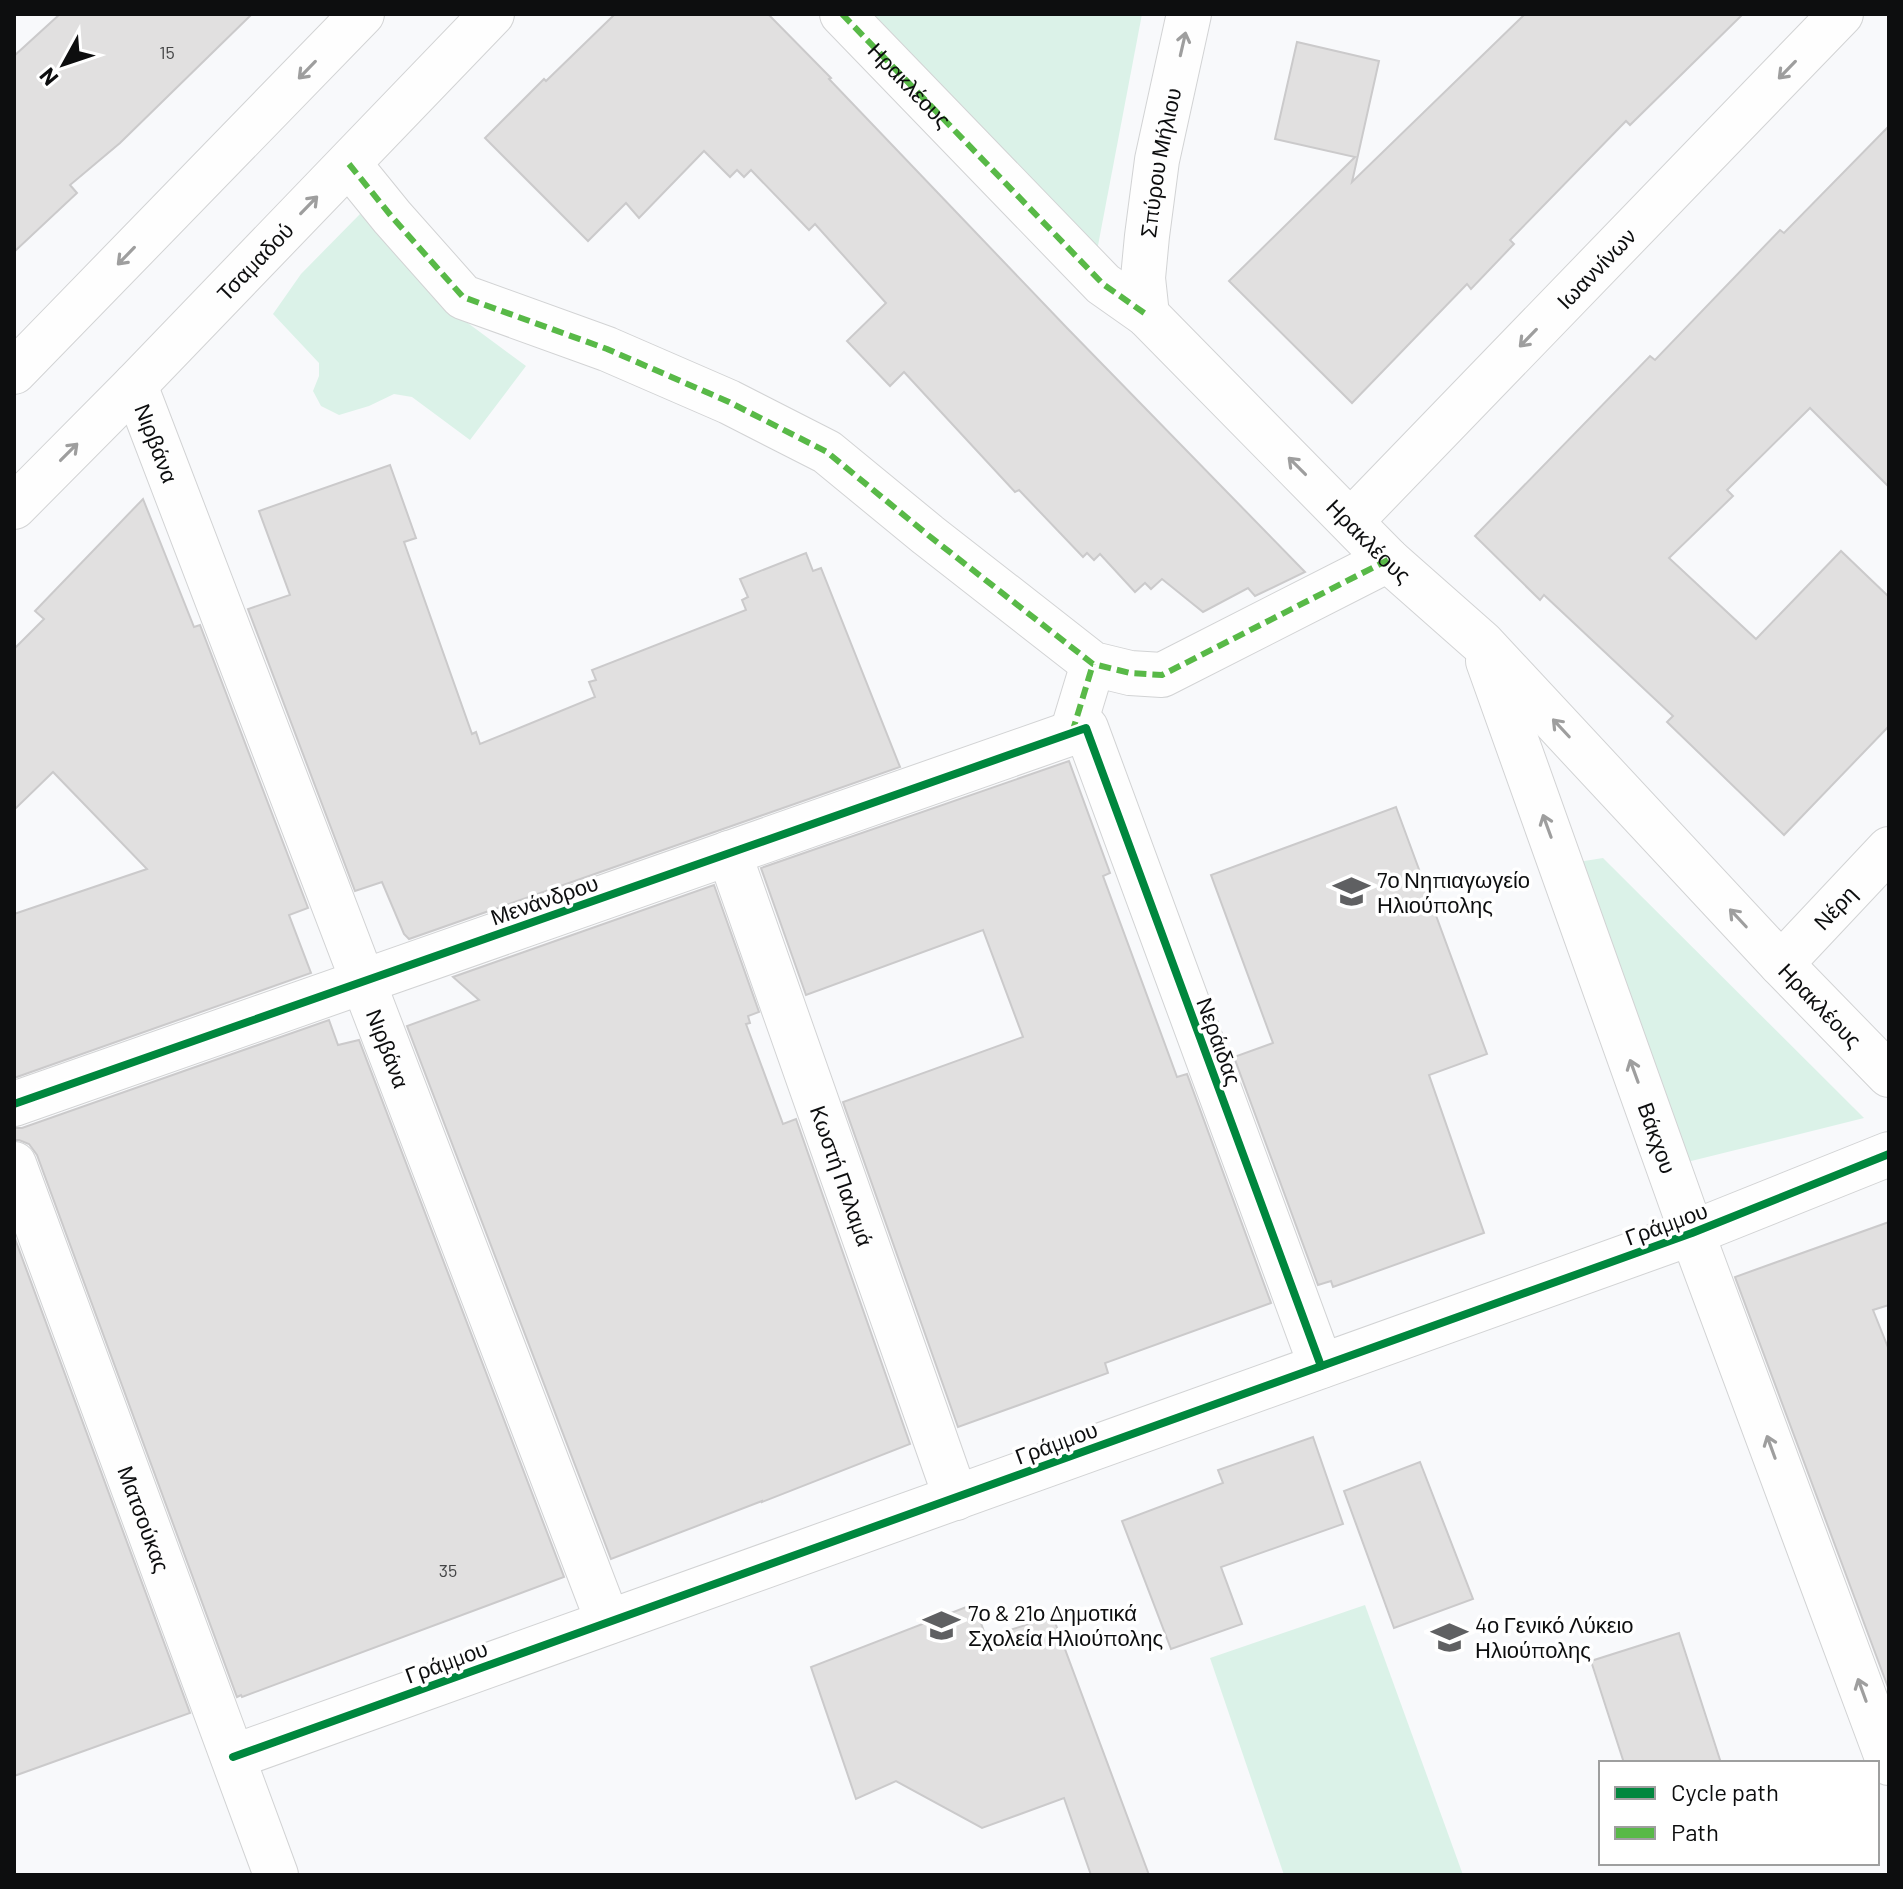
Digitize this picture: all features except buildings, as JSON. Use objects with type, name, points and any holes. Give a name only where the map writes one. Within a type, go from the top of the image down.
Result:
[{"type":"street","points":[[14,372],[362,14]]},
{"type":"street","name":"Τσαμαδού","points":[[14,507],[492,14]]},
{"type":"street","name":"Ηρακλέους","points":[[842,14],[1103,284],[1147,315],[1388,560],[1482,643],[1781,964],[1889,1075]]},
{"type":"street","name":"Σπύρου Μήλιου","points":[[1147,315],[1143,278],[1157,160],[1189,14]]},
{"type":"street","name":"Ιωαννίνων","points":[[1351,521],[1841,14]]},
{"type":"street","points":[[349,164],[463,297],[607,349],[729,402],[827,452],[1093,664],[1130,673],[1162,675],[1388,560]]},
{"type":"street","name":"Νιρβάνα","points":[[135,385],[608,1622]]},
{"type":"street","name":"Βάκχου","points":[[1482,643],[1692,1233],[1889,1763]]},
{"type":"street","points":[[1079,731],[1093,664]]},
{"type":"street","name":"Μενάνδρου","points":[[14,1104],[1079,731]]},
{"type":"street","name":"Νεράιδας","points":[[1079,731],[1321,1366]]},
{"type":"street","name":"Νέρη","points":[[1781,964],[1889,849]]},
{"type":"street","name":"Κωστή Παλαμά","points":[[729,853],[956,1498]]},
{"type":"street","name":"Γράμμου","points":[[233,1757],[1692,1233],[1889,1154]]},
{"type":"street","name":"Ματσούκας","points":[[14,1164],[276,1875]]},
{"type":"green space","points":[[863,14],[1142,14],[1096,256]]},
{"type":"green space","points":[[360,214],[457,315],[526,366],[470,440],[412,397],[394,394],[339,415],[321,406],[313,391],[319,376],[319,363],[273,314],[301,274]]},
{"type":"green space","points":[[1603,858],[1864,1118],[1671,1166],[1578,862]]},
{"type":"green space","points":[[1365,1605],[1463,1875],[1284,1875],[1210,1658]]},
{"type":"marked path","points":[[842,14],[1103,284],[1147,315]]},
{"type":"marked path","points":[[349,164],[463,297],[607,349],[729,402],[827,452],[1093,664],[1130,673],[1162,675],[1388,560]]},
{"type":"marked path","points":[[1072,733],[1093,664]]},
{"type":"cycle path","points":[[14,1104],[1086,728],[1321,1366]]},
{"type":"cycle path","points":[[233,1757],[1692,1233],[1889,1154]]},
{"type":"place","name":"7ο Νηπιαγωγείο Ηλιούπολης","points":[[1351,892]]},
{"type":"place","name":"7ο & 21ο Δημοτικά Σχολεία Ηλιούπολης","points":[[942,1625]]},
{"type":"place","name":"4ο Γενικό Λύκειο Ηλιούπολης","points":[[1449,1637]]}]
